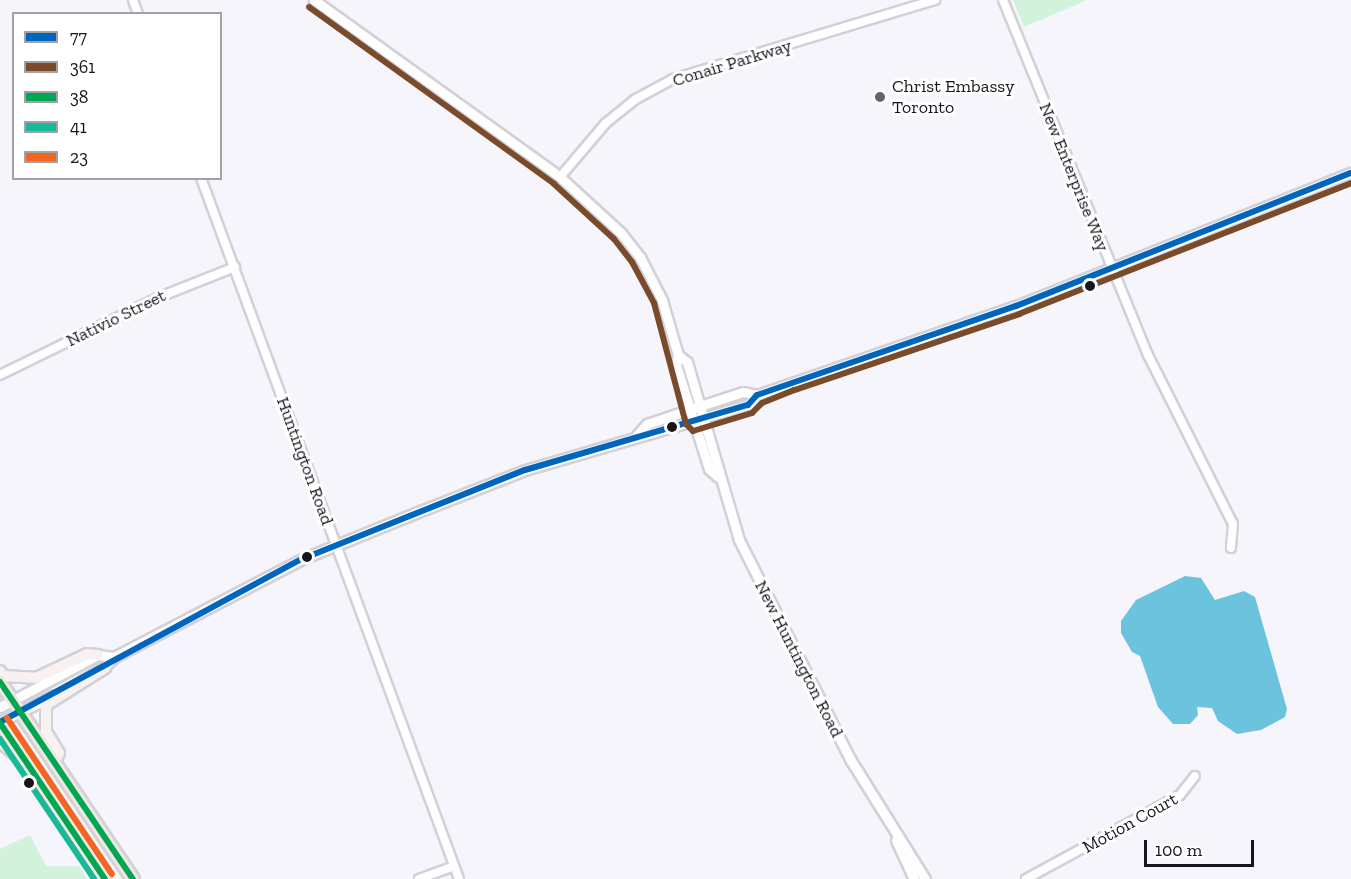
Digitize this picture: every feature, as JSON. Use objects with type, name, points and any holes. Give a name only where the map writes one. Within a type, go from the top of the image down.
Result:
[{"type":"main road","points":[[0,670],[3,676],[36,678],[87,654],[98,655]]},
{"type":"main road","points":[[54,764],[59,753],[46,731],[46,705],[105,668]]},
{"type":"main road","points":[[0,682],[133,879]]},
{"type":"main road","points":[[0,723],[105,879]]},
{"type":"main road","points":[[0,742],[33,773]]},
{"type":"street","name":"New Huntington Road","points":[[314,0],[560,177],[621,233],[638,255],[662,300],[678,355],[676,364],[691,410],[699,421],[718,464],[718,477],[739,540],[766,598],[850,759],[894,834],[925,879]]},
{"type":"street","name":"Conair Parkway","points":[[560,177],[606,123],[636,99],[673,79],[934,0]]},
{"type":"street","name":"New Enterprise Way","points":[[1003,0],[1148,356],[1233,524],[1231,548]]},
{"type":"street","points":[[0,723],[105,668],[114,657],[302,559],[336,545],[525,470],[637,435],[651,436],[748,405],[757,395],[1016,306],[1351,173]]},
{"type":"street","name":"Huntington Road","points":[[202,180],[459,879]]},
{"type":"street","name":"Nativio Street","points":[[0,375],[157,298],[235,267]]},
{"type":"street","name":"New Huntington Road","points":[[678,355],[687,362],[700,406],[699,421]]},
{"type":"street","points":[[637,435],[647,424],[700,406],[743,392],[757,395]]},
{"type":"street","points":[[0,707],[98,655],[114,657]]},
{"type":"street","name":"Motion Court","points":[[1026,879],[1180,795],[1195,776]]},
{"type":"street","name":"New Huntington Road","points":[[894,834],[914,879]]},
{"type":"street","points":[[419,879],[454,866]]},
{"type":"green space","points":[[1013,0],[1087,0],[1024,27]]},
{"type":"green space","points":[[30,835],[46,866],[79,866],[87,879],[0,879],[0,849]]},
{"type":"water","points":[[1185,576],[1201,578],[1215,600],[1244,591],[1255,597],[1287,709],[1285,717],[1261,730],[1237,734],[1218,721],[1212,708],[1197,707],[1198,715],[1190,724],[1173,724],[1158,707],[1140,656],[1132,652],[1121,633],[1121,621],[1136,600]]},
{"type":"transit line","name":"361","points":[[309,7],[554,184],[614,239],[632,262],[654,303],[686,424],[693,431],[752,413],[762,403],[795,390],[1019,314],[1351,183]]},
{"type":"transit line","name":"77","points":[[0,722],[302,559],[525,470],[748,405],[757,395],[1016,306],[1351,173]]},
{"type":"transit line","name":"38","points":[[0,682],[133,879]]},
{"type":"transit line","name":"23","points":[[7,718],[112,874]]},
{"type":"transit line","name":"38","points":[[0,723],[105,879]]},
{"type":"transit line","name":"41","points":[[0,739],[94,879]]},
{"type":"place","name":"Christ Embassy Toronto","points":[[880,97]]}]
